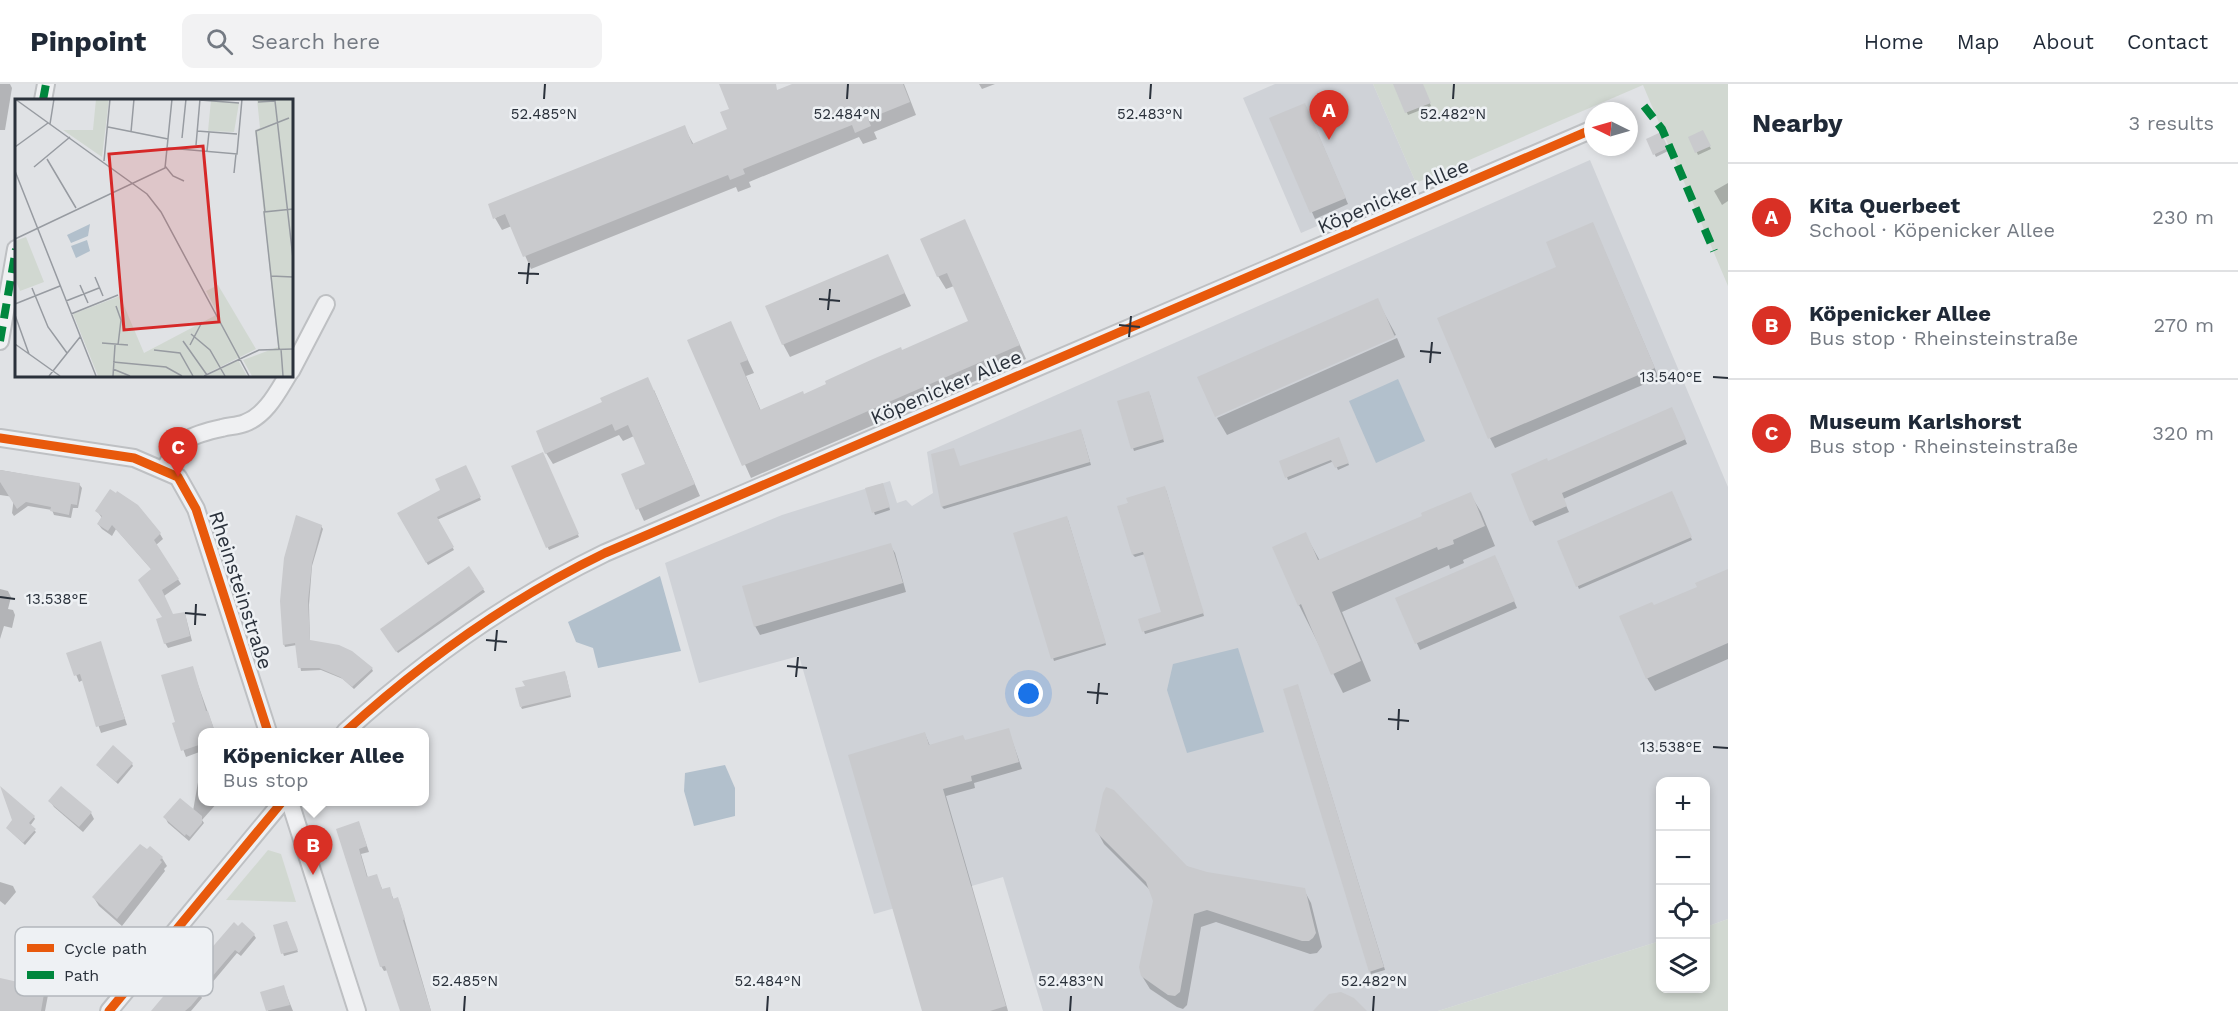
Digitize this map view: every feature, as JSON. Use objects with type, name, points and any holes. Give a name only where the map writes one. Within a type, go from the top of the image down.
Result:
[{"type":"street","points":[[43,99],[46,84]]},
{"type":"street","name":"Köpenicker Allee","points":[[350,728],[419,669],[530,595],[594,558],[1584,133]]},
{"type":"street","points":[[0,340],[15,255]]},
{"type":"street","points":[[292,369],[326,304]]},
{"type":"street","points":[[0,438],[134,458],[165,470],[174,450],[187,438],[246,423],[269,406],[287,376]]},
{"type":"street","name":"Rheinsteinstraße","points":[[165,470],[178,477],[196,509],[267,728]]},
{"type":"street","points":[[178,927],[278,806]]},
{"type":"street","points":[[292,806],[357,1011]]},
{"type":"street","points":[[109,1011],[121,996]]},
{"type":"shaded area","points":[[1275,84],[1373,84],[1416,183],[1301,233],[1243,98]]},
{"type":"shaded area","points":[[1373,84],[1728,84],[1728,286],[1643,85],[1604,102],[1584,102],[1584,110],[1416,183]]},
{"type":"shaded area","points":[[1590,160],[1728,487],[1728,919],[1710,926],[1710,777],[1656,777],[1656,942],[1438,1011],[1043,1011],[1003,877],[874,914],[799,656],[699,683],[665,563],[782,515],[890,481],[897,503],[906,500],[912,506],[933,493],[927,452]]},
{"type":"shaded area","points":[[268,850],[281,854],[296,902],[226,900]]},
{"type":"shaded area","points":[[1728,919],[1728,1011],[1438,1011],[1656,942],[1656,993],[1710,993],[1710,926]]},
{"type":"water","points":[[1398,379],[1425,441],[1376,463],[1349,401]]},
{"type":"water","points":[[660,576],[681,651],[598,668],[593,648],[576,642],[568,622]]},
{"type":"water","points":[[1238,648],[1264,732],[1187,753],[1167,690],[1173,664]]},
{"type":"water","points":[[725,765],[735,788],[735,816],[694,826],[684,791],[685,773]]},
{"type":"building","points":[[719,84],[776,84],[777,90],[792,84],[903,84],[910,102],[868,119],[871,126],[855,133],[852,125],[743,169],[745,174],[730,180],[728,175],[523,257],[505,214],[493,219],[488,204],[685,125],[692,144],[727,129],[720,112],[729,109]]},
{"type":"building","points":[[1393,84],[1423,84],[1431,103],[1405,113]]},
{"type":"building","points":[[1305,103],[1346,198],[1310,213],[1269,118]]},
{"type":"building","points":[[1703,130],[1711,146],[1695,153],[1688,137]]},
{"type":"building","points":[[1661,132],[1668,148],[1653,155],[1646,139]]},
{"type":"building","points":[[965,219],[1020,345],[742,466],[687,340],[731,321],[748,360],[740,363],[760,410],[803,391],[804,394],[826,384],[825,381],[873,359],[901,347],[902,350],[968,321],[947,273],[937,277],[920,239]]},
{"type":"building","points":[[1593,222],[1655,368],[1488,439],[1437,318],[1556,267],[1546,242]]},
{"type":"building","points":[[888,254],[905,293],[782,345],[765,306]]},
{"type":"building","points":[[1378,298],[1395,337],[1215,417],[1197,377]]},
{"type":"building","points":[[648,377],[695,484],[636,510],[621,474],[645,464],[628,425],[615,431],[612,424],[545,454],[536,431],[602,402],[600,398]]},
{"type":"building","points":[[1149,391],[1164,439],[1131,449],[1117,401]]},
{"type":"building","points":[[1672,407],[1686,439],[1562,493],[1567,506],[1530,522],[1511,474],[1547,458],[1548,461]]},
{"type":"building","points":[[1081,429],[1090,462],[941,507],[931,454],[954,448],[960,466]]},
{"type":"building","points":[[1339,437],[1349,463],[1335,468],[1331,460],[1285,478],[1279,461]]},
{"type":"building","points":[[543,452],[579,534],[546,548],[511,466]]},
{"type":"building","points":[[466,465],[481,497],[437,517],[454,547],[426,563],[397,513],[440,490],[435,479]]},
{"type":"building","points":[[0,470],[80,483],[77,505],[71,504],[69,515],[50,511],[51,507],[26,502],[17,509],[0,482]]},
{"type":"building","points":[[883,483],[890,507],[872,513],[865,488]]},
{"type":"building","points":[[1165,486],[1204,613],[1142,632],[1138,619],[1161,612],[1143,552],[1132,555],[1117,506],[1128,503],[1126,498]]},
{"type":"building","points":[[110,489],[138,505],[161,533],[154,540],[179,579],[162,590],[173,614],[185,612],[190,636],[164,644],[156,619],[162,617],[138,580],[151,569],[112,525],[108,531],[97,524],[102,516],[95,511]]},
{"type":"building","points":[[1672,491],[1692,537],[1576,587],[1557,541]]},
{"type":"building","points":[[1471,492],[1485,526],[1453,540],[1454,544],[1438,550],[1437,547],[1332,592],[1361,661],[1331,675],[1301,604],[1298,606],[1272,547],[1306,532],[1318,560],[1422,516],[1421,513]]},
{"type":"building","points":[[296,515],[322,525],[312,563],[308,601],[310,640],[339,645],[352,651],[373,668],[352,687],[340,677],[319,668],[298,668],[295,643],[283,645],[280,601],[284,558]]},
{"type":"building","points":[[1067,516],[1106,643],[1051,659],[1013,533]]},
{"type":"building","points":[[891,543],[903,583],[754,627],[742,586]]},
{"type":"building","points":[[1495,555],[1515,601],[1415,644],[1395,598]]},
{"type":"building","points":[[469,566],[484,589],[396,652],[380,629]]},
{"type":"building","points":[[1728,569],[1728,643],[1646,679],[1619,616],[1652,602],[1654,605],[1697,587],[1695,583]]},
{"type":"building","points":[[101,641],[125,719],[96,727],[80,674],[74,676],[66,653]]},
{"type":"building","points":[[193,666],[206,711],[208,711],[214,728],[198,728],[198,745],[181,751],[161,675]]},
{"type":"building","points":[[565,671],[571,695],[520,707],[515,688],[525,686],[522,681]]},
{"type":"building","points":[[1298,684],[1384,967],[1369,972],[1283,689]]},
{"type":"building","points":[[1009,728],[1019,762],[971,776],[972,781],[943,789],[1006,1006],[990,1011],[922,1011],[848,755],[925,732],[929,745],[963,735],[965,740]]},
{"type":"building","points":[[113,745],[133,763],[116,782],[96,765]]},
{"type":"building","points":[[0,786],[35,816],[29,823],[36,829],[23,843],[6,828],[12,820]]},
{"type":"building","points":[[61,786],[92,812],[79,827],[48,801]]},
{"type":"building","points":[[1106,787],[1114,790],[1187,866],[1207,872],[1305,888],[1316,933],[1313,938],[1309,941],[1302,941],[1207,910],[1194,914],[1180,992],[1175,996],[1168,995],[1141,976],[1139,967],[1153,901],[1146,882],[1095,831]]},
{"type":"building","points":[[180,798],[202,816],[202,823],[190,837],[186,834],[185,836],[163,817]]},
{"type":"building","points":[[359,821],[367,846],[359,849],[367,877],[377,874],[382,889],[390,887],[393,899],[398,897],[431,1011],[400,1011],[385,966],[380,967],[336,829]]},
{"type":"building","points":[[140,844],[147,849],[150,846],[163,857],[160,860],[162,862],[117,919],[92,897]]},
{"type":"building","points":[[287,921],[298,950],[281,954],[273,925]]},
{"type":"building","points":[[234,922],[238,926],[242,922],[255,934],[239,953],[235,950],[213,976],[213,946]]},
{"type":"building","points":[[0,978],[15,981],[15,996],[44,996],[41,1011],[0,1011]]},
{"type":"building","points":[[284,985],[290,1005],[266,1011],[260,992]]},
{"type":"building","points":[[1341,992],[1354,998],[1367,1011],[1313,1011],[1329,994]]},
{"type":"building","points":[[164,996],[199,996],[185,1011],[151,1011]]},
{"type":"marked path","points":[[43,99],[46,84]]},
{"type":"marked path","points":[[1644,106],[1662,129],[1714,251]]},
{"type":"marked path","points":[[0,341],[15,255]]},
{"type":"cycle path","points":[[349,728],[436,657],[501,611],[605,553],[1584,133]]},
{"type":"cycle path","points":[[0,438],[134,458],[178,477],[196,509],[267,728]]},
{"type":"cycle path","points":[[179,927],[279,806]]},
{"type":"cycle path","points":[[109,1011],[121,996]]},
{"type":"place","name":"Kita Querbeet","points":[[1329,140]]},
{"type":"place","name":"Museum Karlshorst","points":[[178,477]]},
{"type":"place","name":"Köpenicker Allee","points":[[313,875]]}]
